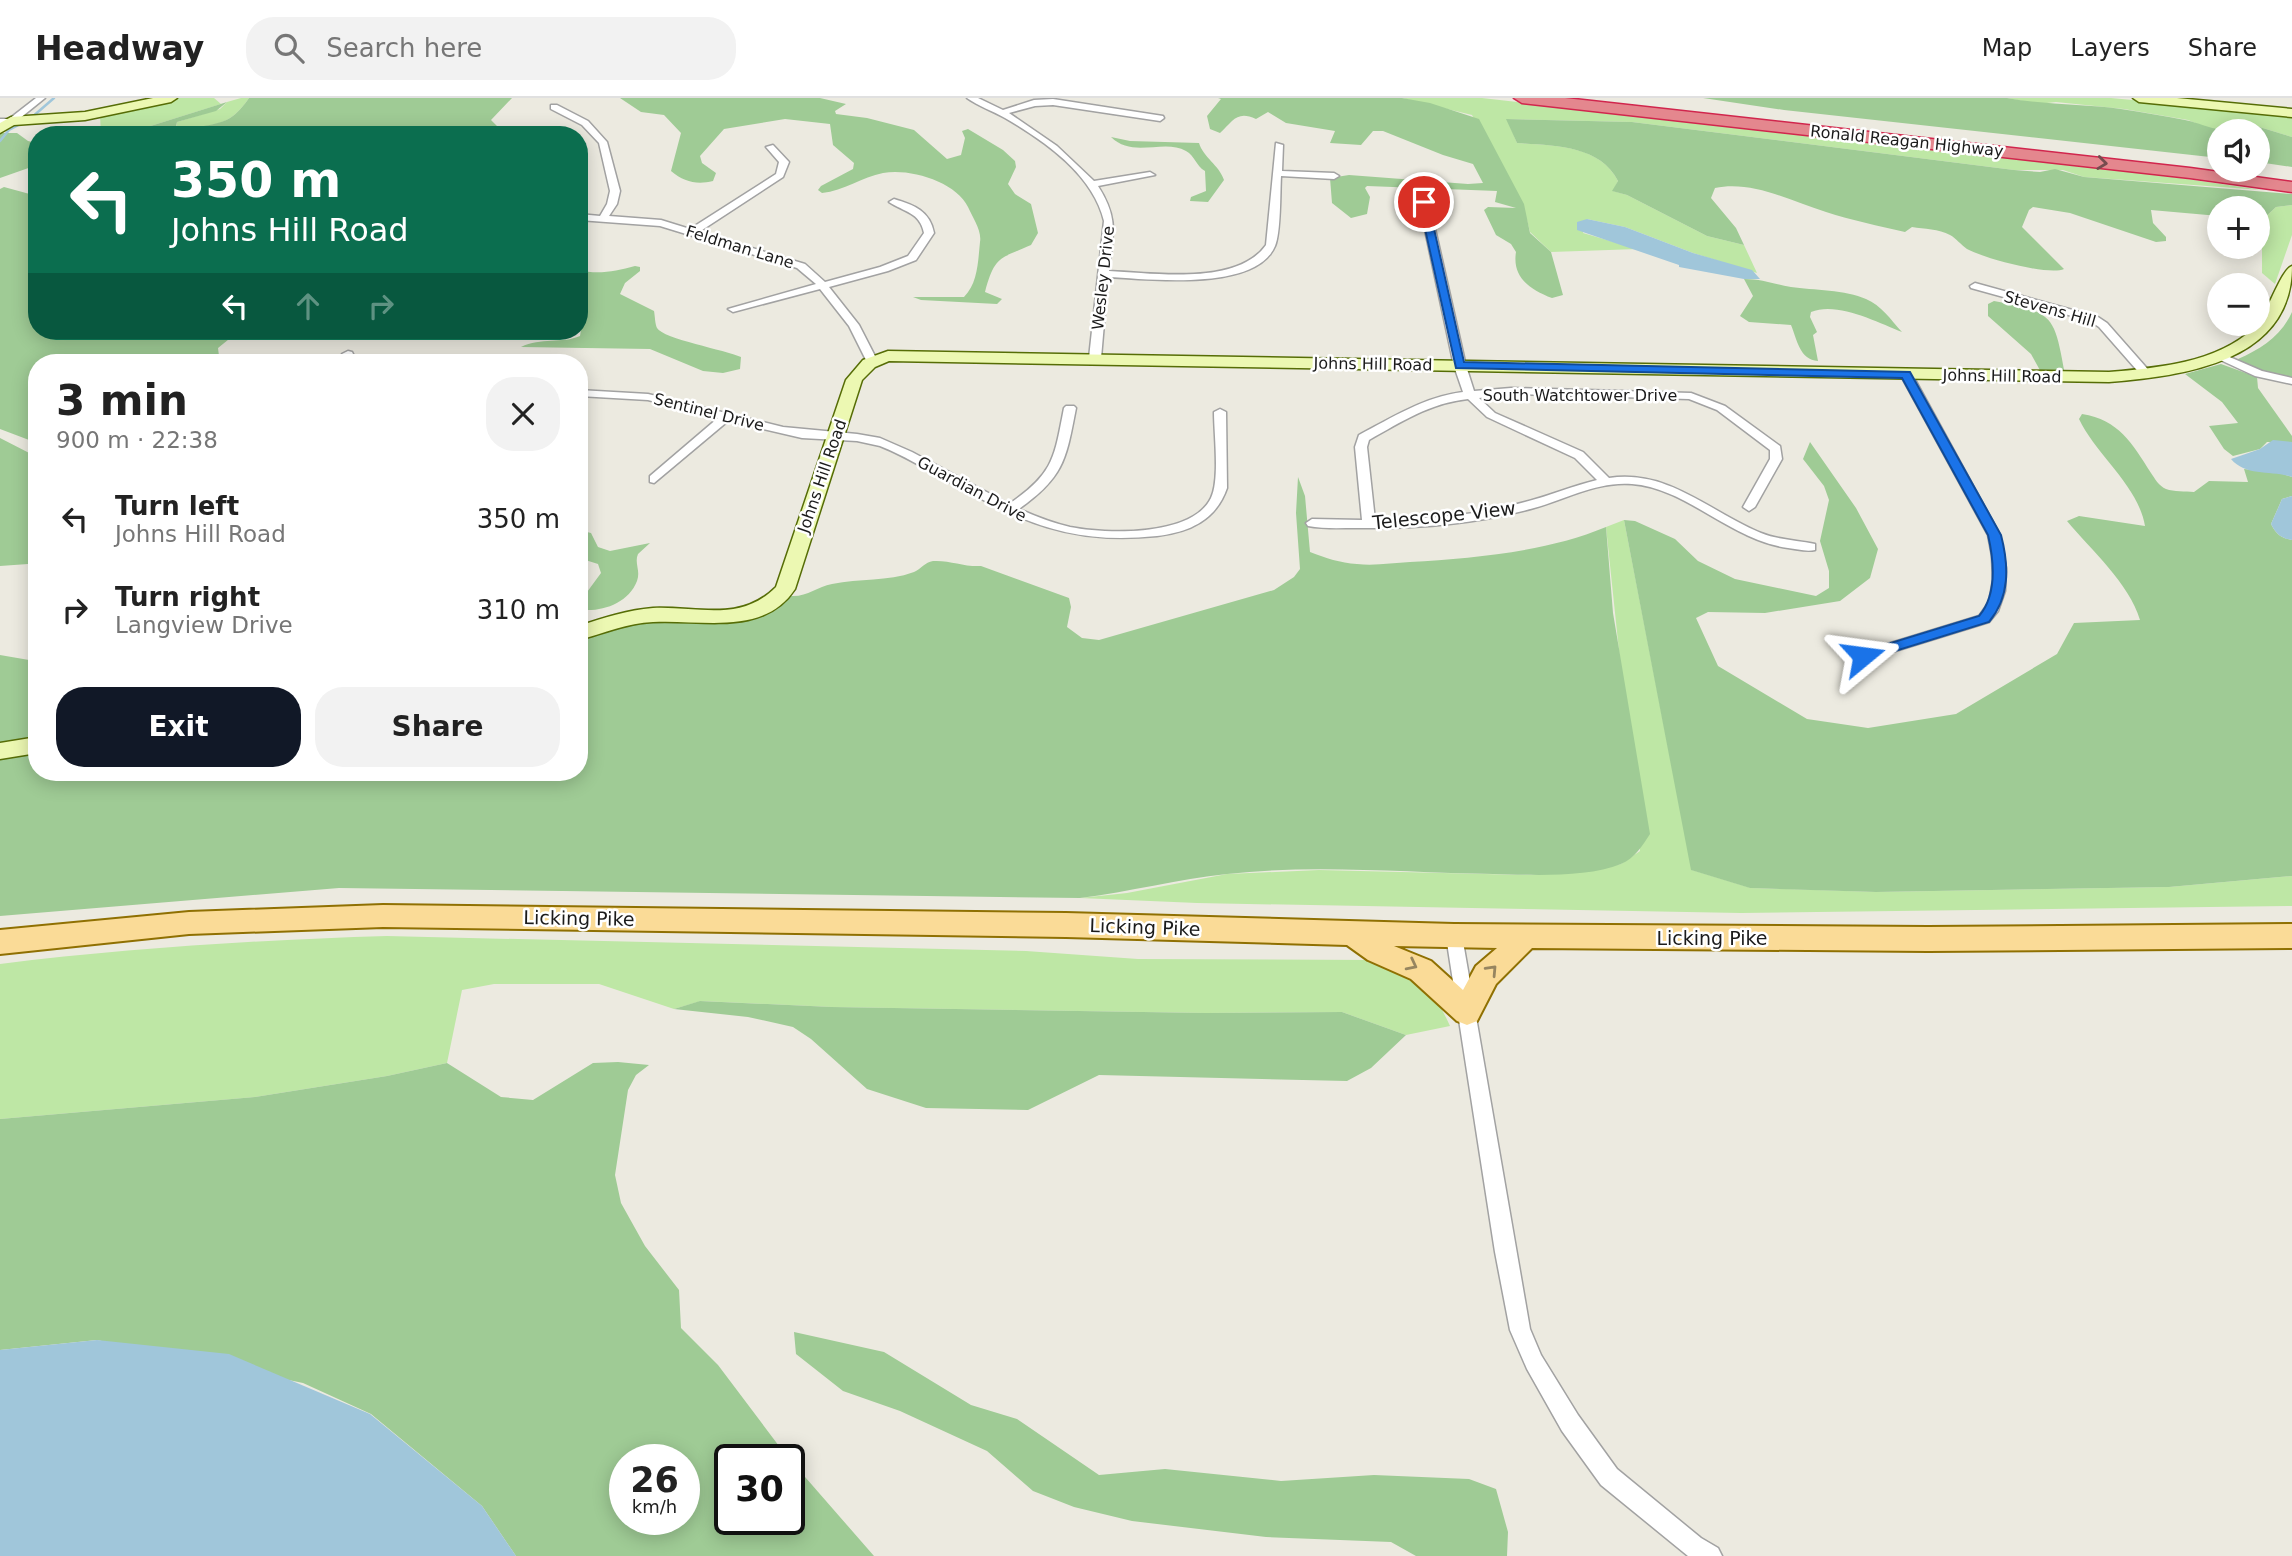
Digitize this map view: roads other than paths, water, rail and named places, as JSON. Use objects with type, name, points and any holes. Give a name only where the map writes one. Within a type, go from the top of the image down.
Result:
[{"type":"highway","name":"Ronald Reagan Highway","points":[[1522,98],[2190,173],[2292,187]]},
{"type":"highway","name":"Ronald Reagan Highway","points":[[1636,98],[2207,162]]},
{"type":"highway","points":[[1722,103],[1798,116]]},
{"type":"highway","points":[[2270,171],[2292,174]]},
{"type":"main road","points":[[8,123],[99,114],[171,98]]},
{"type":"main road","points":[[2139,98],[2292,113]]},
{"type":"main road","name":"Johns Hill Road","points":[[588,631],[638,617],[751,614],[772,604],[785,589],[854,380],[862,367],[871,360],[891,355],[2087,378],[2146,373],[2188,365],[2218,355],[2250,338],[2273,316],[2292,270]]},
{"type":"main road","points":[[0,751],[28,746]]},
{"type":"main road","name":"Licking Pike","points":[[0,943],[189,923],[383,916],[1066,925],[1454,936],[1900,939],[2292,937]]},
{"type":"main road","points":[[1352,933],[1378,952],[1421,970],[1468,1012],[1486,975],[1526,936]]},
{"type":"street","points":[[8,123],[41,98]]},
{"type":"street","name":"Wesley Drive","points":[[971,98],[1052,145],[1105,201],[1109,216],[1094,358]]},
{"type":"street","points":[[1001,113],[1028,104],[1053,102],[1160,118]]},
{"type":"street","points":[[554,107],[585,123],[596,132],[603,143],[615,191],[612,204],[603,218]]},
{"type":"street","points":[[1103,274],[1217,275],[1256,265],[1266,256],[1270,245],[1279,145]]},
{"type":"street","points":[[692,232],[780,175],[784,162],[770,147]]},
{"type":"street","points":[[1276,173],[1335,176]]},
{"type":"street","points":[[1090,184],[1150,175]]},
{"type":"street","points":[[733,309],[896,266],[912,258],[922,248],[929,233],[928,222],[917,211],[894,202]]},
{"type":"street","points":[[1424,202],[1460,366],[1470,395],[1492,415],[1579,456],[1604,480]]},
{"type":"street","name":"Feldman Lane","points":[[588,217],[653,222],[801,266],[823,286],[858,330],[871,360]]},
{"type":"street","name":"Stevens Hill","points":[[1975,286],[2094,319],[2103,325],[2146,373]]},
{"type":"street","points":[[2218,355],[2259,374],[2292,382]]},
{"type":"street","points":[[1863,656],[1984,619],[1995,606],[1997,596],[2000,558],[1994,535],[1906,374]]},
{"type":"street","name":"South Watchtower Drive","points":[[1470,395],[1511,391],[1673,394],[1711,402],[1776,449],[1776,459],[1749,507]]},
{"type":"street","name":"Sentinel Drive","points":[[588,394],[649,397],[802,434],[838,435]]},
{"type":"street","points":[[1369,525],[1361,447],[1363,438],[1427,403],[1470,395]]},
{"type":"street","points":[[1009,510],[1046,483],[1057,469],[1070,408]]},
{"type":"street","name":"Guardian Drive","points":[[838,435],[886,444],[1009,510],[1050,527],[1101,535],[1152,533],[1176,529],[1194,522],[1211,510],[1218,499],[1223,443],[1220,412]]},
{"type":"street","points":[[654,479],[727,416]]},
{"type":"street","name":"Telescope View","points":[[1312,523],[1369,525],[1502,512],[1604,480],[1637,480],[1657,485],[1754,536],[1810,547]]},
{"type":"street","points":[[1454,936],[1520,1330],[1534,1362],[1570,1423],[1609,1477],[1693,1546],[1710,1556]]},
{"type":"water","points":[[1587,219],[1625,227],[1693,253],[1752,270],[1760,279],[1744,279],[1679,267],[1577,230],[1577,222]]},
{"type":"water","points":[[2273,440],[2292,442],[2292,477],[2252,471],[2237,465],[2231,459],[2260,449]]},
{"type":"water","points":[[2292,496],[2292,540],[2279,535],[2271,524],[2282,499]]},
{"type":"water","points":[[97,1340],[229,1354],[370,1414],[482,1506],[516,1556],[0,1556],[0,1350]]},
{"type":"waterway","points":[[31,118],[54,98]]},
{"type":"waterway","points":[[0,141],[9,130],[24,122]]}]
